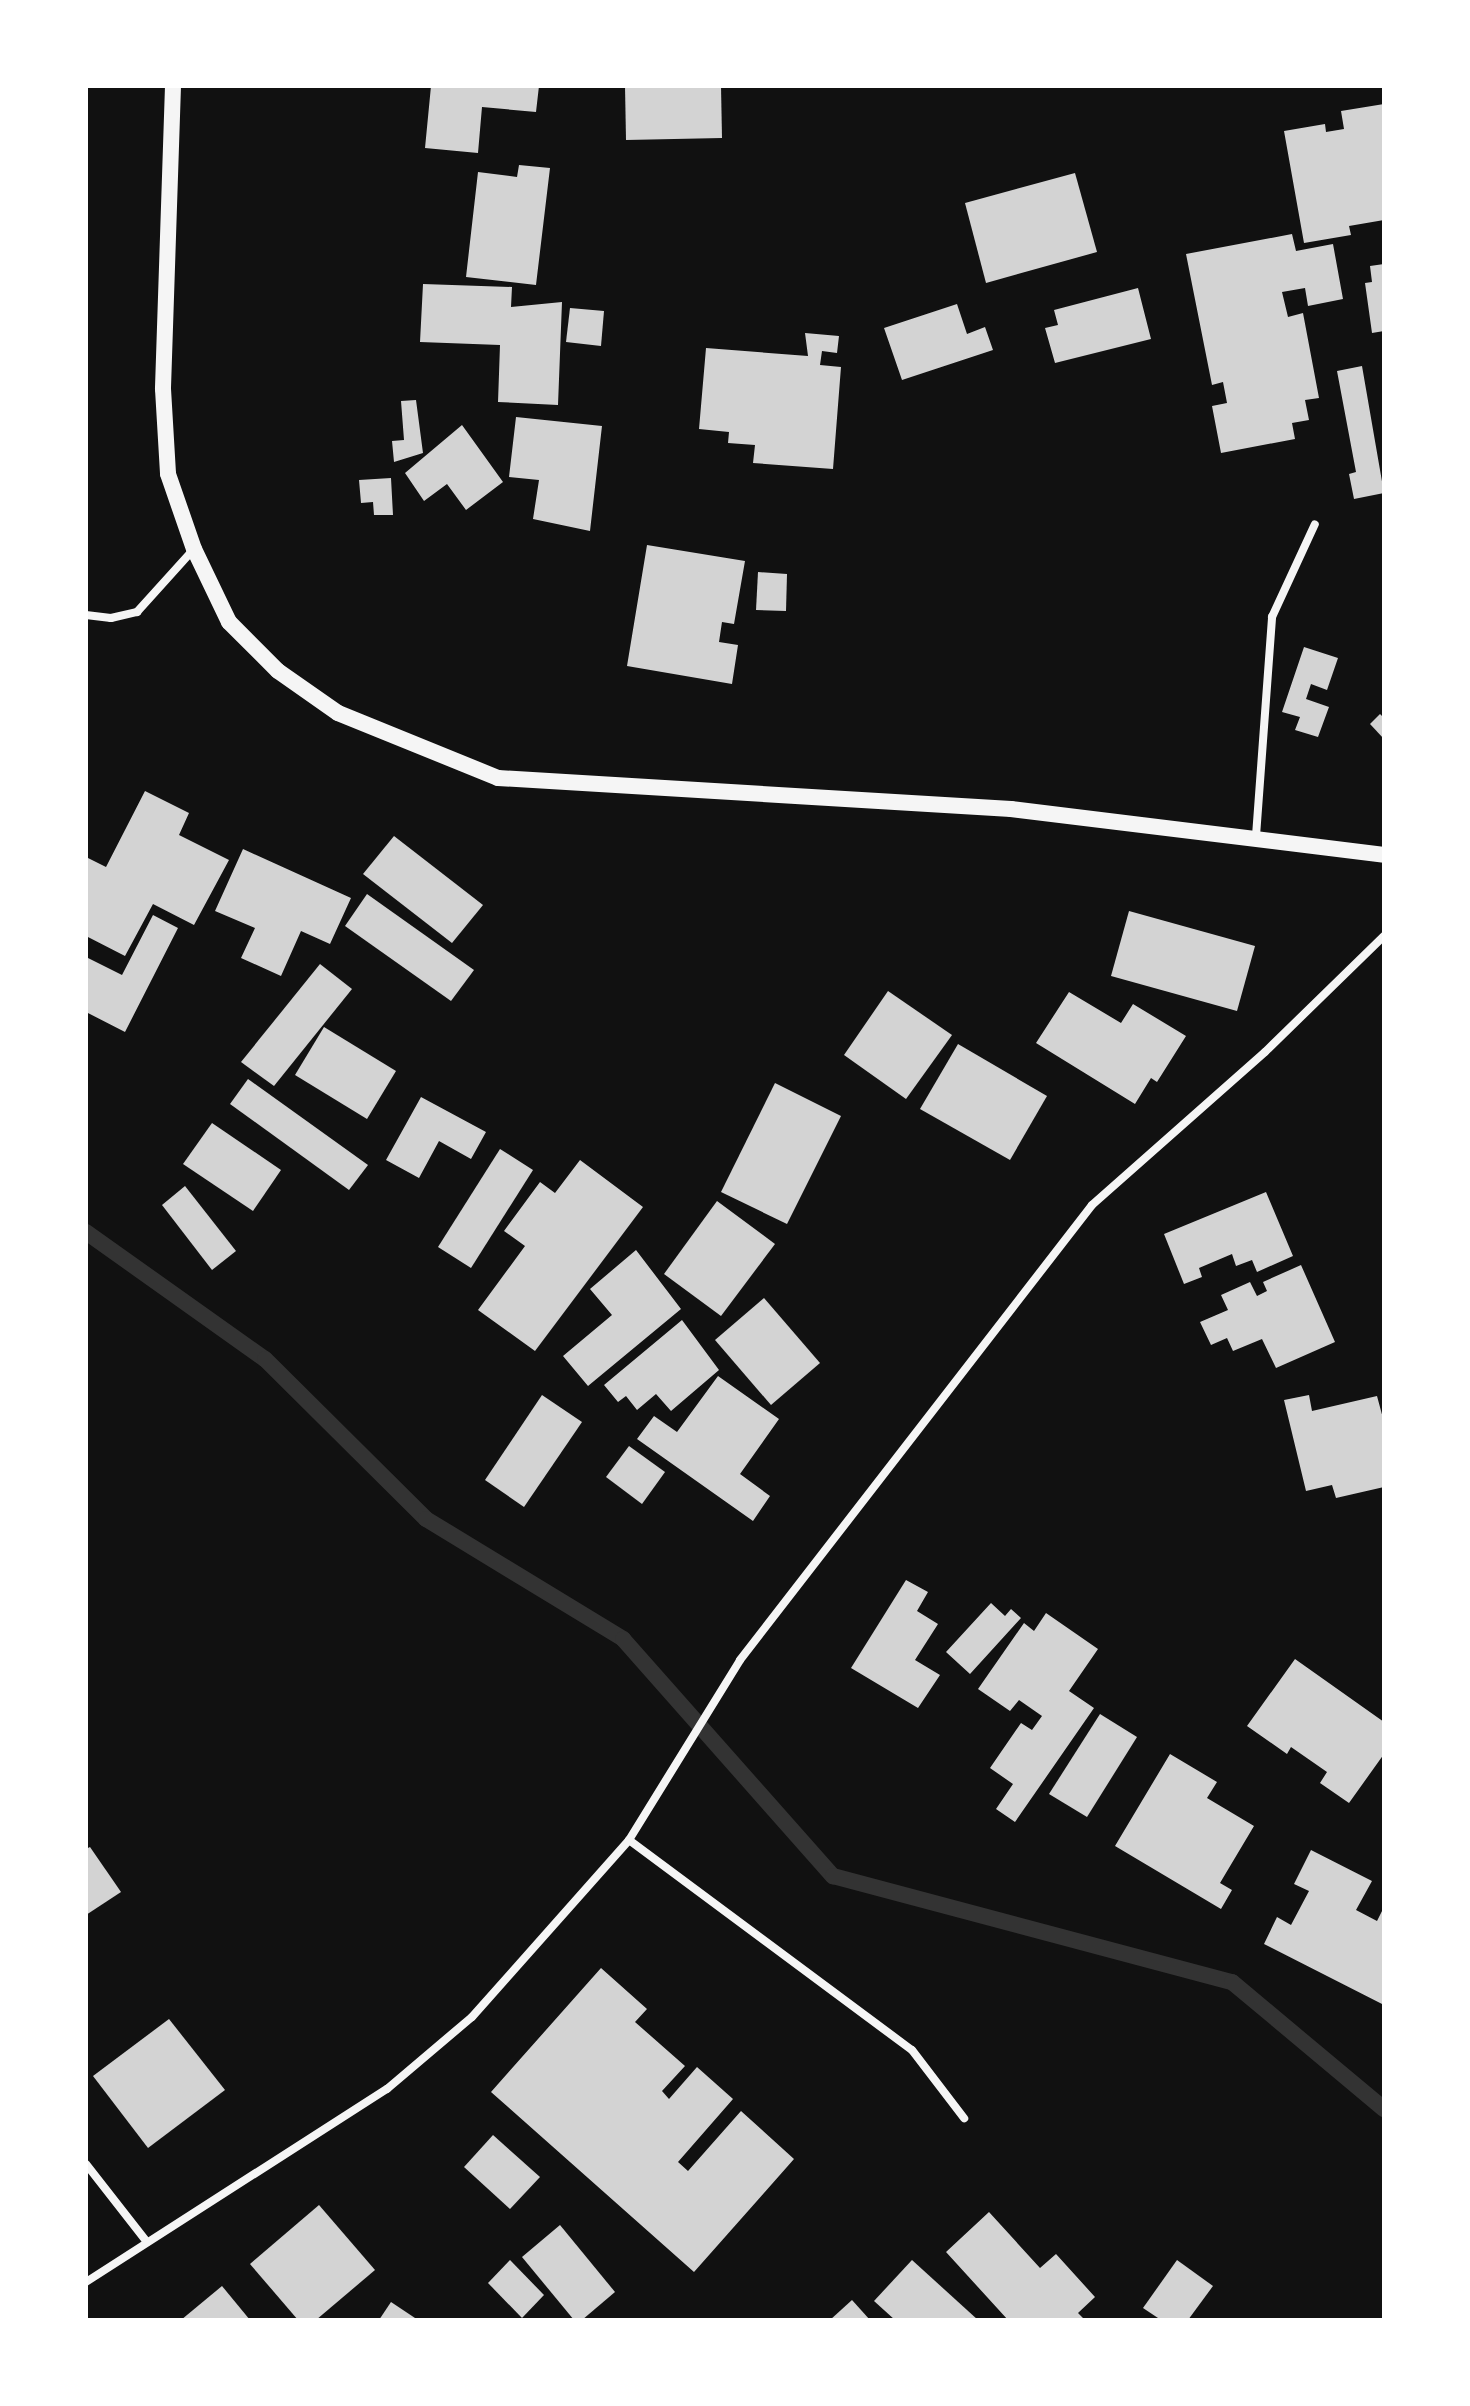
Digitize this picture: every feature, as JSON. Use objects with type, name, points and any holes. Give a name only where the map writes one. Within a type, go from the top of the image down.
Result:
[{"type":"main road","points":[[173,86],[163,389],[168,474],[194,549],[229,622],[278,671],[338,713],[498,778],[1011,809],[1256,836],[1384,855]]},
{"type":"street","points":[[1256,836],[1272,617],[1315,524]]},
{"type":"street","points":[[86,615],[111,618],[137,612],[194,549]]},
{"type":"street","points":[[86,2282],[387,2089],[472,2017],[629,1840],[690,1735],[740,1660],[1092,1205],[1265,1052],[1384,936]]},
{"type":"street","points":[[629,1840],[912,2050],[964,2118]]},
{"type":"street","points":[[86,2164],[147,2242]]},
{"type":"building","points":[[431,86],[539,86],[536,112],[482,107],[478,153],[425,148]]},
{"type":"building","points":[[625,86],[721,86],[722,138],[626,140]]},
{"type":"building","points":[[1384,104],[1384,220],[1349,226],[1351,235],[1304,243],[1284,131],[1325,124],[1326,132],[1344,129],[1341,111]]},
{"type":"building","points":[[519,165],[550,168],[536,285],[466,277],[478,172],[517,177]]},
{"type":"building","points":[[1075,173],[1097,252],[986,283],[965,203]]},
{"type":"building","points":[[1292,234],[1296,251],[1333,244],[1343,299],[1308,306],[1305,288],[1282,292],[1288,317],[1303,313],[1319,398],[1305,400],[1309,420],[1292,423],[1295,439],[1221,453],[1212,406],[1227,403],[1223,382],[1212,385],[1186,254]]},
{"type":"building","points":[[1384,264],[1384,331],[1372,333],[1365,283],[1372,282],[1370,266]]},
{"type":"building","points":[[423,284],[512,287],[511,307],[562,302],[558,405],[498,402],[500,345],[420,342]]},
{"type":"building","points":[[1138,288],[1151,339],[1055,363],[1045,328],[1058,325],[1054,310]]},
{"type":"building","points":[[957,304],[967,334],[985,327],[993,350],[902,380],[884,328]]},
{"type":"building","points":[[570,308],[604,311],[601,346],[566,342]]},
{"type":"building","points":[[805,333],[839,336],[837,353],[822,351],[820,365],[841,367],[833,469],[753,463],[755,445],[728,443],[729,432],[699,429],[706,348],[808,356]]},
{"type":"building","points":[[1362,366],[1384,493],[1354,499],[1349,474],[1356,472],[1337,371]]},
{"type":"building","points":[[416,400],[423,453],[394,462],[392,441],[404,440],[401,401]]},
{"type":"building","points":[[516,417],[602,426],[590,531],[533,519],[539,480],[509,477]]},
{"type":"building","points":[[462,425],[503,482],[466,510],[447,484],[424,501],[405,473]]},
{"type":"building","points":[[391,478],[393,515],[374,515],[373,502],[361,503],[359,480]]},
{"type":"building","points":[[647,545],[745,561],[734,624],[722,622],[719,642],[738,645],[732,684],[627,666]]},
{"type":"building","points":[[758,572],[787,574],[786,611],[756,610]]},
{"type":"building","points":[[1304,647],[1338,658],[1327,690],[1311,684],[1306,699],[1329,707],[1318,737],[1295,730],[1300,717],[1282,712]]},
{"type":"building","points":[[1380,714],[1384,718],[1384,739],[1370,724]]},
{"type":"building","points":[[145,791],[189,813],[179,835],[229,860],[194,925],[153,904],[125,956],[86,936],[86,857],[106,867]]},
{"type":"building","points":[[394,836],[483,905],[452,943],[363,874]]},
{"type":"building","points":[[243,849],[351,898],[330,944],[301,931],[281,976],[241,958],[255,928],[215,911]]},
{"type":"building","points":[[367,894],[474,970],[451,1001],[345,926]]},
{"type":"building","points":[[1129,911],[1255,946],[1237,1011],[1111,976]]},
{"type":"building","points":[[153,915],[178,928],[125,1032],[86,1012],[86,957],[122,975]]},
{"type":"building","points":[[320,964],[352,989],[274,1086],[241,1062]]},
{"type":"building","points":[[888,991],[952,1035],[906,1099],[844,1055]]},
{"type":"building","points":[[1069,992],[1121,1023],[1133,1004],[1186,1036],[1157,1082],[1151,1078],[1135,1104],[1036,1043]]},
{"type":"building","points":[[324,1027],[396,1071],[367,1119],[295,1075]]},
{"type":"building","points":[[958,1044],[1047,1096],[1010,1160],[920,1109]]},
{"type":"building","points":[[248,1079],[368,1165],[349,1190],[230,1104]]},
{"type":"building","points":[[775,1083],[841,1116],[787,1224],[721,1192]]},
{"type":"building","points":[[421,1097],[486,1132],[471,1159],[439,1141],[419,1178],[386,1160]]},
{"type":"building","points":[[212,1123],[281,1170],[253,1211],[183,1164]]},
{"type":"building","points":[[500,1149],[533,1170],[471,1268],[438,1247]]},
{"type":"building","points":[[580,1160],[643,1207],[535,1351],[478,1310],[525,1246],[504,1231],[540,1182],[555,1193]]},
{"type":"building","points":[[185,1186],[236,1251],[212,1270],[162,1205]]},
{"type":"building","points":[[1266,1192],[1293,1256],[1257,1272],[1252,1260],[1236,1266],[1232,1254],[1199,1268],[1202,1277],[1184,1284],[1164,1234]]},
{"type":"building","points":[[717,1201],[775,1244],[721,1316],[664,1274]]},
{"type":"building","points":[[636,1250],[681,1309],[588,1386],[563,1356],[612,1315],[590,1289]]},
{"type":"building","points":[[1301,1265],[1335,1342],[1276,1368],[1262,1339],[1233,1351],[1227,1338],[1211,1345],[1200,1322],[1228,1310],[1221,1295],[1250,1282],[1257,1296],[1267,1291],[1263,1282]]},
{"type":"building","points":[[764,1298],[820,1363],[771,1405],[715,1340]]},
{"type":"building","points":[[682,1320],[719,1370],[671,1411],[656,1394],[637,1410],[626,1396],[618,1402],[604,1385]]},
{"type":"building","points":[[718,1376],[779,1419],[740,1474],[770,1496],[753,1521],[637,1439],[654,1416],[677,1432]]},
{"type":"building","points":[[542,1395],[582,1422],[524,1507],[485,1480]]},
{"type":"building","points":[[1309,1395],[1312,1411],[1377,1396],[1384,1422],[1384,1487],[1336,1498],[1332,1485],[1306,1491],[1284,1400]]},
{"type":"building","points":[[629,1446],[665,1472],[642,1504],[606,1477]]},
{"type":"building","points":[[906,1580],[928,1592],[917,1611],[938,1624],[915,1660],[940,1675],[918,1708],[851,1668]]},
{"type":"building","points":[[991,1603],[1005,1616],[1011,1609],[1021,1618],[970,1674],[946,1652]]},
{"type":"building","points":[[1046,1613],[1098,1649],[1069,1691],[1094,1708],[1015,1822],[996,1809],[1013,1784],[990,1768],[1021,1723],[1032,1730],[1042,1716],[1019,1700],[1010,1711],[978,1689],[1024,1623],[1034,1631]]},
{"type":"building","points":[[1295,1659],[1384,1722],[1384,1754],[1349,1803],[1320,1783],[1327,1772],[1291,1747],[1287,1754],[1247,1726]]},
{"type":"building","points":[[1100,1714],[1137,1737],[1087,1817],[1049,1794]]},
{"type":"building","points":[[1170,1754],[1217,1782],[1207,1798],[1254,1826],[1220,1883],[1232,1890],[1221,1909],[1115,1846]]},
{"type":"building","points":[[90,1847],[121,1892],[86,1915],[86,1849]]},
{"type":"building","points":[[1311,1850],[1372,1881],[1356,1910],[1377,1921],[1384,1907],[1384,2005],[1264,1944],[1277,1917],[1291,1925],[1309,1891],[1294,1884]]},
{"type":"building","points":[[601,1968],[647,2009],[635,2022],[685,2066],[662,2091],[669,2099],[697,2067],[733,2099],[678,2162],[688,2171],[741,2111],[794,2159],[694,2272],[491,2092]]},
{"type":"building","points":[[169,2019],[225,2090],[148,2148],[93,2076]]},
{"type":"building","points":[[493,2135],[540,2177],[510,2209],[464,2167]]},
{"type":"building","points":[[319,2205],[375,2270],[316,2320],[298,2320],[250,2264]]},
{"type":"building","points":[[989,2212],[1040,2268],[1056,2254],[1095,2297],[1078,2313],[1085,2320],[1008,2320],[946,2252]]},
{"type":"building","points":[[560,2225],[615,2292],[582,2320],[574,2320],[522,2257]]},
{"type":"building","points":[[510,2260],[544,2295],[522,2318],[488,2283]]},
{"type":"building","points":[[912,2260],[978,2320],[895,2320],[874,2301]]},
{"type":"building","points":[[1177,2260],[1213,2286],[1188,2320],[1161,2320],[1143,2308]]},
{"type":"building","points":[[222,2286],[250,2320],[181,2320]]},
{"type":"building","points":[[852,2300],[870,2320],[830,2320]]},
{"type":"building","points":[[391,2302],[418,2320],[379,2320]]},
{"type":"waterway","points":[[86,1232],[265,1359],[426,1519],[623,1639],[833,1876],[1232,1982],[1384,2109]]}]
